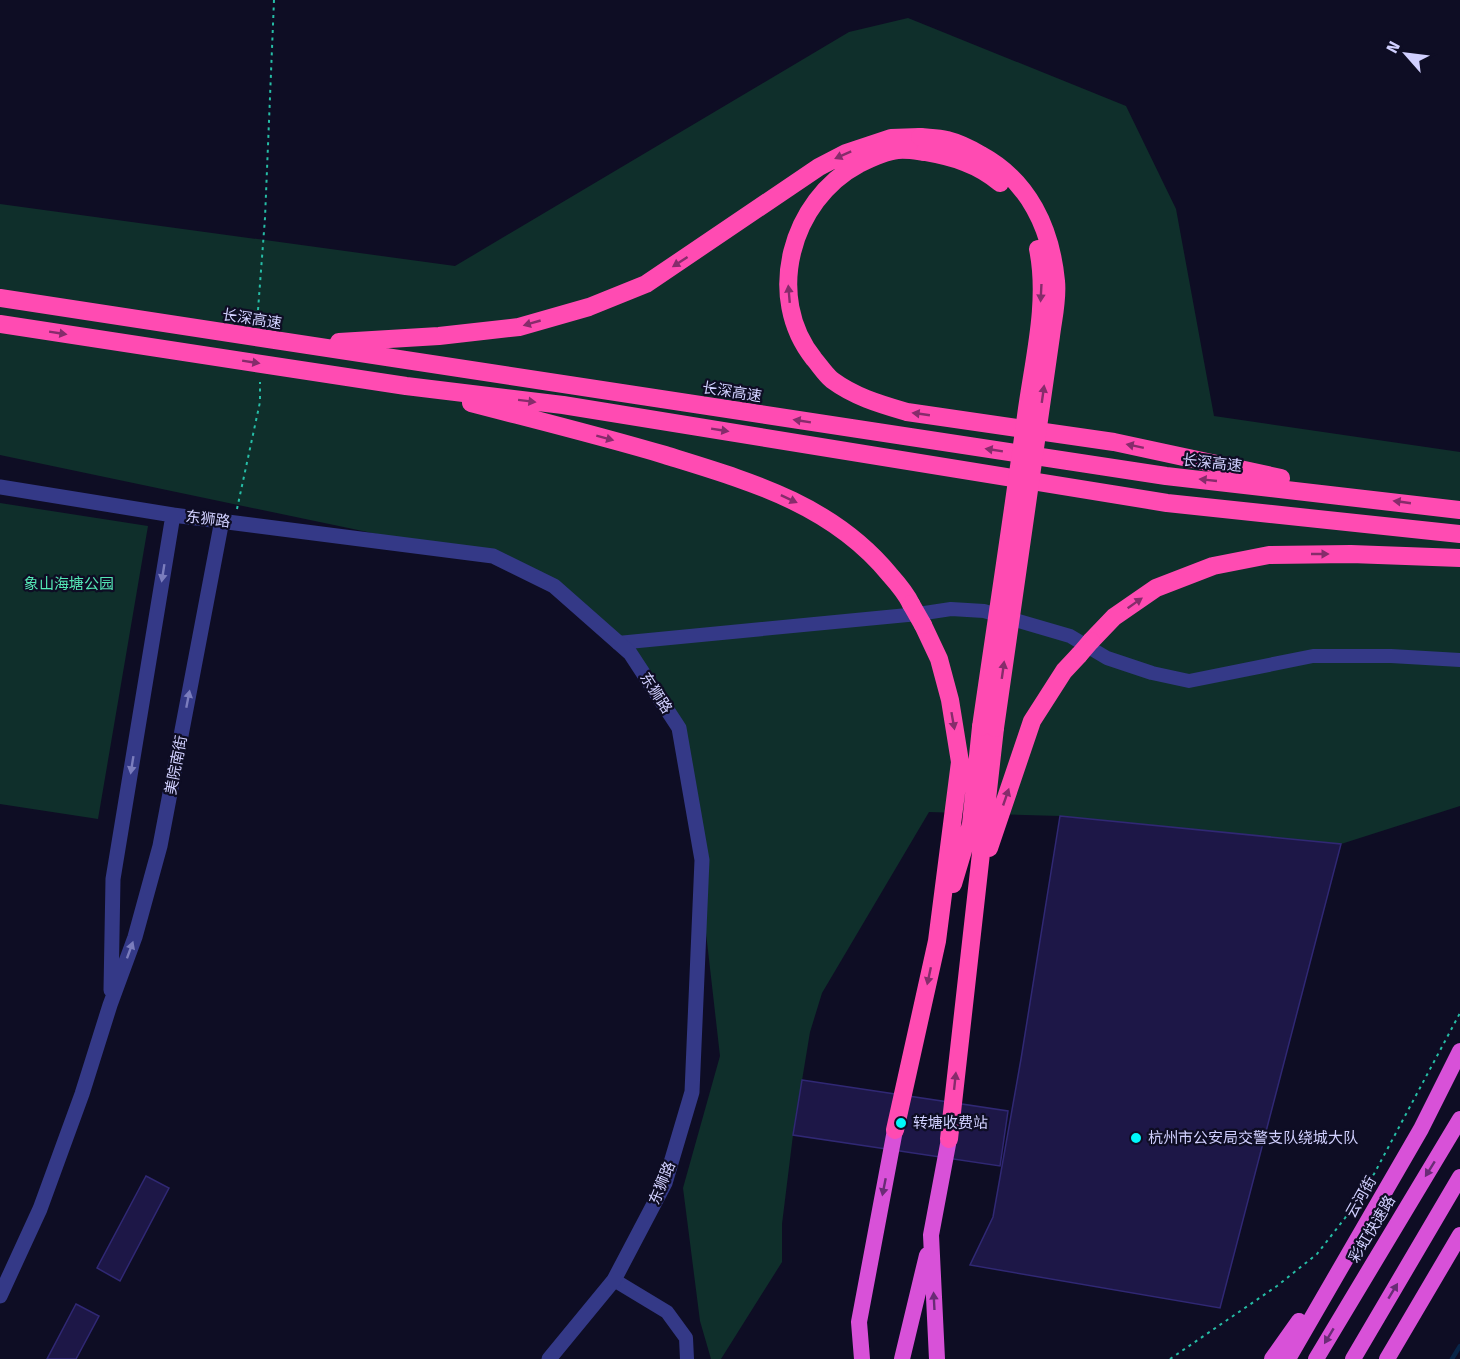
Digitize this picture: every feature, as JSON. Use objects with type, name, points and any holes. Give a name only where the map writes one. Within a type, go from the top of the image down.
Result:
[{"type":"highway","points":[[301,344],[439,336],[519,327],[589,307],[646,284],[819,167],[846,153],[891,138],[922,144]]},
{"type":"highway","points":[[862,1359],[859,1322],[896,1130],[937,941],[970,824],[988,727],[1051,336],[1056,282],[1048,237],[1036,208],[1022,187],[994,162],[949,140],[922,144],[871,158],[846,171],[818,196],[800,227],[790,260],[788,293],[794,321],[806,349],[830,378],[852,393],[907,412],[1114,442],[1377,499]]},
{"type":"highway","name":"长深高速","points":[[0,298],[1166,476],[1460,510]]},
{"type":"highway","points":[[0,324],[406,386],[563,405],[1167,503],[1460,534]]},
{"type":"highway","points":[[406,386],[611,440],[761,486],[802,505],[837,525],[873,555],[907,596],[923,625],[939,659],[950,700],[960,762],[937,941]]},
{"type":"highway","points":[[975,893],[1032,721],[1064,671],[1114,617],[1156,588],[1213,566],[1269,555],[1351,554],[1460,558]]},
{"type":"highway","points":[[902,1359],[931,1235],[949,1139],[975,893],[988,727]]},
{"type":"highway","name":"云河街","points":[[1288,1359],[1421,1129],[1460,1051]]},
{"type":"highway","name":"彩虹快速路","points":[[1316,1359],[1460,1119]]},
{"type":"highway","points":[[1353,1359],[1460,1177]]},
{"type":"highway","points":[[931,1235],[938,1359]]},
{"type":"highway","points":[[1387,1359],[1460,1235]]},
{"type":"highway","points":[[1272,1359],[1351,1250]]},
{"type":"street","name":"东狮路","points":[[0,487],[173,515],[493,556],[554,586],[630,653],[679,728],[702,860],[692,1092],[665,1183],[614,1280],[549,1359]]},
{"type":"street","name":"美院南街","points":[[110,1005],[113,879],[173,515]]},
{"type":"street","name":"美院南街","points":[[0,1296],[40,1209],[135,937],[160,846],[228,521]]},
{"type":"street","points":[[618,643],[951,609],[984,611],[1070,636],[1107,658],[1152,673],[1189,681],[1313,656],[1391,656],[1460,660]]},
{"type":"street","points":[[614,1280],[667,1312],[686,1338],[687,1359]]},
{"type":"path","points":[[258,310],[265,218],[274,0]]},
{"type":"path","points":[[228,521],[260,402],[260,382]]},
{"type":"path","points":[[1170,1359],[1277,1286],[1317,1254],[1346,1218],[1374,1174],[1460,1013]]},
{"type":"green space","points":[[908,18],[1126,106],[1176,209],[1214,416],[1460,452],[1460,806],[1341,844],[1060,816],[929,812],[822,993],[810,1032],[793,1135],[782,1224],[782,1262],[721,1359],[711,1359],[700,1321],[683,1188],[720,1056],[701,889],[679,728],[618,643],[554,586],[463,552],[0,455],[0,204],[455,266],[849,32]]},
{"type":"green space","name":"象山海塘公园","points":[[0,503],[148,526],[98,819],[0,804]]},
{"type":"building","name":"杭州市公安局交警支队绕城大队","points":[[1060,816],[1341,844],[1220,1308],[970,1265],[993,1217]]},
{"type":"building","name":"转塘收费站","points":[[802,1080],[1008,1111],[1000,1166],[793,1135]]},
{"type":"building","points":[[146,1176],[169,1188],[120,1281],[97,1268]]},
{"type":"building","points":[[76,1304],[99,1316],[76,1359],[47,1359]]},
{"type":"waterway","points":[[1452,1359],[1460,1346]]},
{"type":"place","name":"转塘收费站","points":[[901,1123]]},
{"type":"place","name":"杭州市公安局交警支队绕城大队","points":[[1136,1138]]}]
